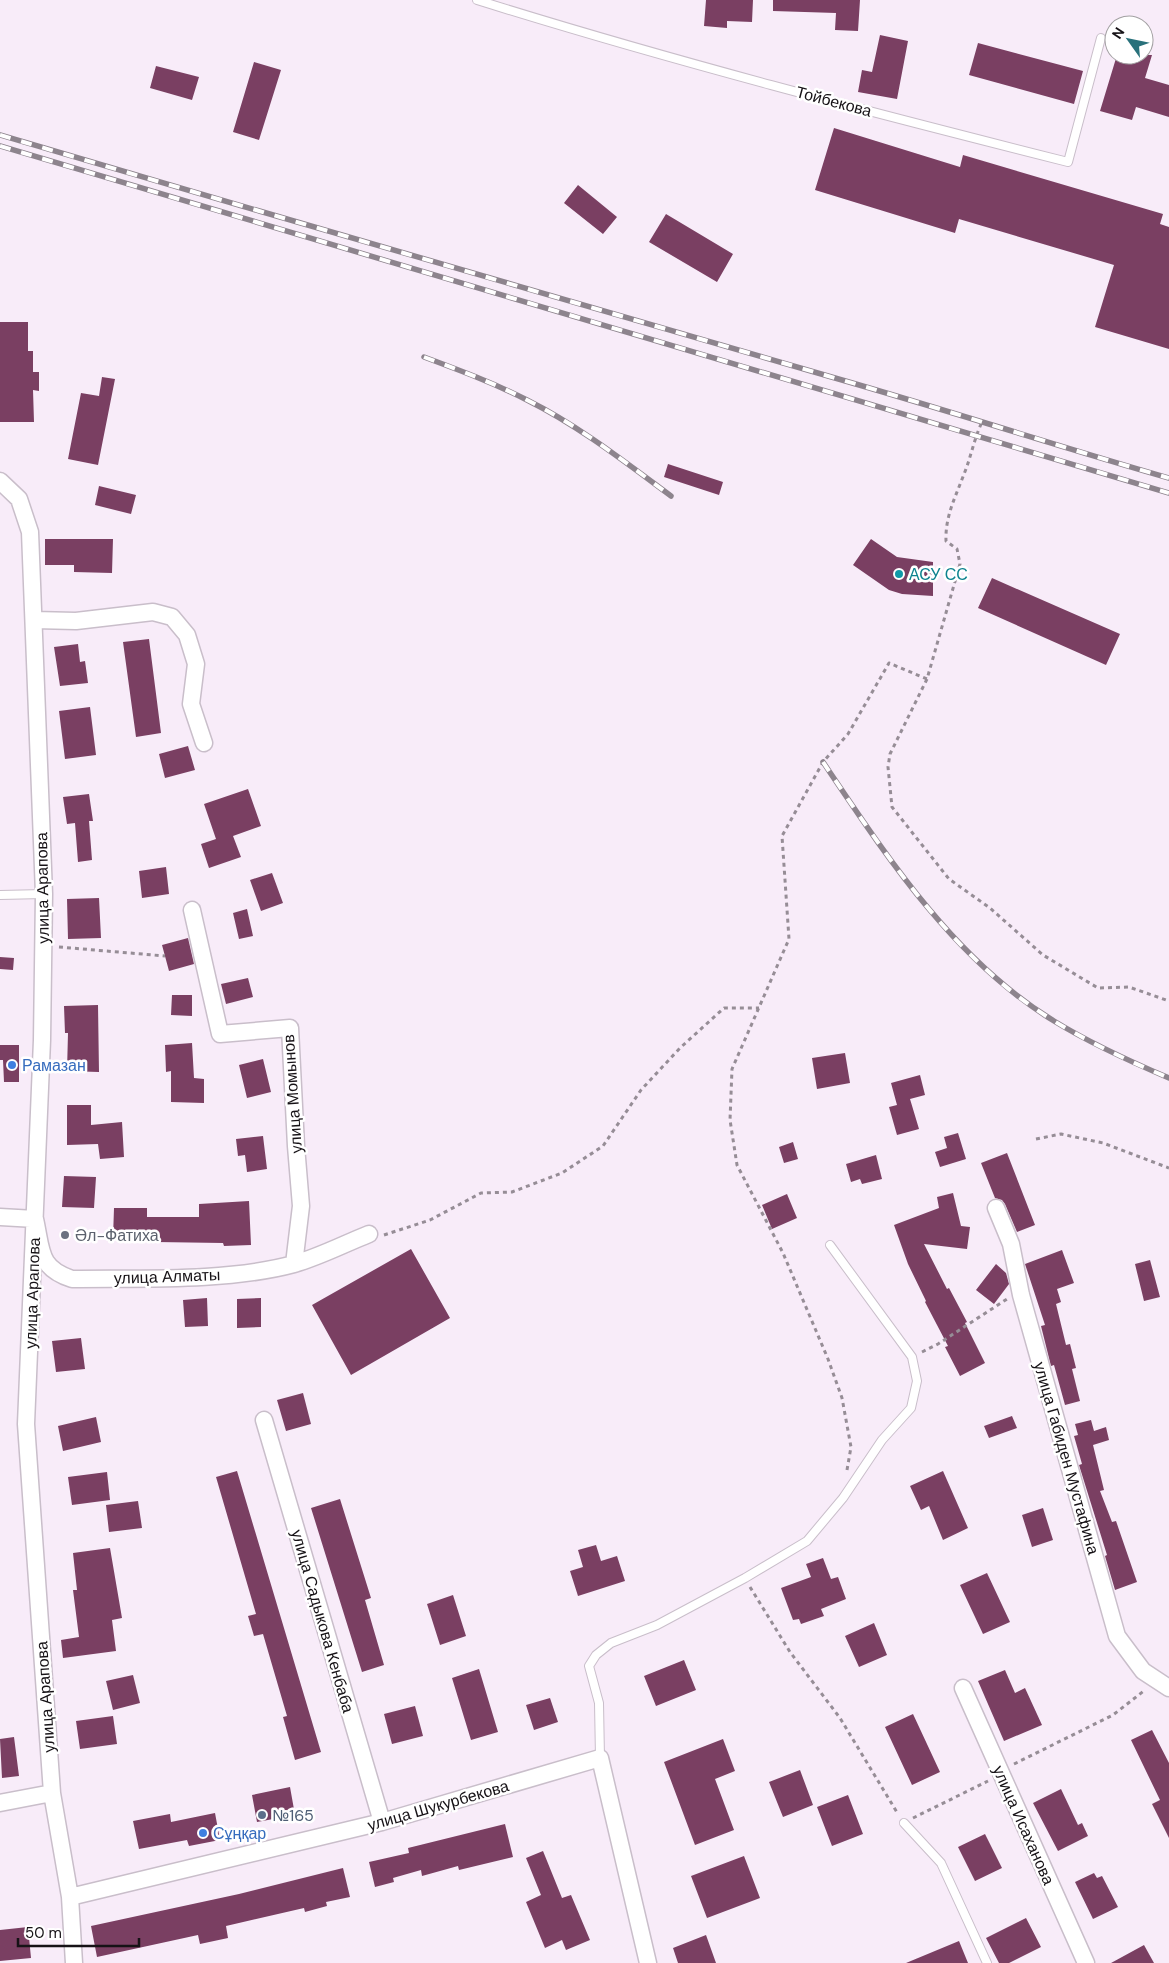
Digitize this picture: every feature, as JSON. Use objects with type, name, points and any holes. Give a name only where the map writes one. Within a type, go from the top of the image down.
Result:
[{"type":"street","name":"улица Арапова","points":[[0,481],[19,499],[30,532],[44,894],[42,1040],[26,1424],[52,1792],[70,1897],[74,1963]]},
{"type":"street","points":[[34,620],[76,621],[153,612],[172,617],[187,635],[196,664],[190,704],[204,743]]},
{"type":"street","name":"улица Момынов","points":[[192,910],[220,1034],[290,1028],[301,1206],[294,1264]]},
{"type":"street","name":"улица Габиден Мустафина","points":[[996,1208],[1012,1244],[1021,1295],[1117,1636],[1143,1671],[1163,1685]]},
{"type":"street","points":[[0,1217],[35,1219]]},
{"type":"street","name":"улица Алматы","points":[[35,1219],[44,1259],[55,1274],[72,1279],[182,1277],[241,1273],[294,1264],[369,1234]]},
{"type":"street","name":"улица Садыкова Кенбаба","points":[[264,1420],[382,1822]]},
{"type":"street","name":"улица Исаханова","points":[[963,1688],[1086,1963]]},
{"type":"street","points":[[600,1758],[648,1963]]},
{"type":"street","name":"улица Шукурбекова","points":[[70,1897],[382,1822],[600,1758]]},
{"type":"street","points":[[0,1803],[52,1792]]},
{"type":"lane","name":"Тойбекова","points":[[477,0],[591,35],[877,113],[1068,162],[1101,38]]},
{"type":"lane","points":[[0,895],[44,894]]},
{"type":"lane","points":[[600,1758],[599,1703],[589,1666],[596,1655],[611,1643],[657,1625],[745,1578],[807,1541],[842,1498],[882,1440],[911,1408],[917,1381],[912,1357],[830,1245]]},
{"type":"lane","points":[[904,1823],[941,1863],[987,1963]]},
{"type":"path","points":[[982,422],[952,502],[946,529],[946,540],[957,549],[960,564],[927,679],[890,754],[888,767],[892,807],[949,879],[990,908],[1043,955],[1098,988],[1129,987],[1169,1001]]},
{"type":"path","points":[[847,1472],[851,1447],[842,1398],[834,1375],[783,1253],[736,1165],[730,1120],[732,1069],[789,939],[782,836],[823,762],[848,734],[890,663],[927,679]]},
{"type":"path","points":[[43,946],[165,956]]},
{"type":"path","points":[[369,1234],[382,1236],[430,1220],[481,1193],[512,1192],[562,1173],[603,1146],[641,1090],[680,1048],[724,1008],[759,1008]]},
{"type":"path","points":[[1036,1140],[1061,1134],[1103,1142],[1169,1168]]},
{"type":"path","points":[[912,1357],[938,1344],[1003,1300],[1021,1295]]},
{"type":"path","points":[[745,1578],[790,1652],[840,1718],[904,1823],[1001,1774],[1010,1766],[1113,1715],[1163,1685]]},
{"type":"building","points":[[706,0],[753,0],[752,22],[727,21],[727,28],[704,26]]},
{"type":"building","points":[[773,0],[860,0],[858,31],[835,30],[836,13],[773,11]]},
{"type":"building","points":[[880,35],[908,41],[897,99],[858,92],[862,70],[872,72]]},
{"type":"building","points":[[978,43],[1083,71],[1074,104],[969,75]]},
{"type":"building","points":[[254,62],[281,70],[259,140],[233,132]]},
{"type":"building","points":[[1114,65],[1149,65],[1145,78],[1169,85],[1169,117],[1136,107],[1132,120],[1100,111]]},
{"type":"building","points":[[156,66],[199,77],[192,100],[150,88]]},
{"type":"building","points":[[834,128],[960,167],[963,155],[1163,214],[1160,224],[1169,227],[1169,349],[1095,327],[1114,265],[959,219],[955,233],[815,190]]},
{"type":"building","points":[[578,185],[617,217],[603,234],[564,203]]},
{"type":"building","points":[[666,214],[733,254],[717,282],[649,242]]},
{"type":"building","points":[[0,322],[28,322],[28,351],[33,351],[33,372],[39,372],[39,391],[33,390],[34,422],[0,422]]},
{"type":"building","points":[[102,377],[115,379],[98,465],[68,459],[81,393],[99,396]]},
{"type":"building","points":[[668,464],[723,482],[719,495],[664,477]]},
{"type":"building","points":[[99,486],[136,495],[131,514],[95,505]]},
{"type":"building","points":[[45,539],[113,539],[112,573],[74,572],[74,565],[45,565]]},
{"type":"building","name":"АСУ СС","points":[[871,539],[897,557],[933,562],[933,596],[902,594],[889,590],[853,565]]},
{"type":"building","points":[[992,578],[1120,634],[1106,665],[978,608]]},
{"type":"building","points":[[149,639],[161,733],[136,737],[123,642]]},
{"type":"building","points":[[78,644],[80,662],[85,661],[88,683],[60,686],[54,647]]},
{"type":"building","points":[[90,707],[96,755],[65,759],[59,711]]},
{"type":"building","points":[[188,746],[195,770],[165,778],[159,754]]},
{"type":"building","points":[[248,789],[261,826],[233,836],[241,857],[209,868],[201,844],[216,839],[204,804]]},
{"type":"building","points":[[89,794],[93,821],[89,821],[92,860],[78,862],[75,823],[67,824],[63,797]]},
{"type":"building","points":[[166,867],[169,894],[142,898],[139,871]]},
{"type":"building","points":[[272,873],[283,903],[261,911],[250,880]]},
{"type":"building","points":[[99,898],[101,938],[68,939],[67,899]]},
{"type":"building","points":[[247,909],[253,936],[239,939],[233,913]]},
{"type":"building","points":[[188,938],[194,964],[169,971],[162,945]]},
{"type":"building","points":[[0,957],[14,958],[13,970],[0,969]]},
{"type":"building","points":[[248,978],[253,997],[226,1004],[221,984]]},
{"type":"building","points":[[172,995],[192,995],[192,1016],[171,1015]]},
{"type":"building","points":[[98,1005],[99,1072],[67,1071],[68,1033],[65,1033],[64,1006]]},
{"type":"building","points":[[192,1043],[194,1078],[204,1079],[204,1103],[171,1102],[171,1071],[166,1072],[165,1045]]},
{"type":"building","points":[[0,1045],[19,1045],[19,1082],[4,1082],[3,1060],[0,1060]]},
{"type":"building","points":[[845,1053],[850,1083],[817,1089],[812,1058]]},
{"type":"building","points":[[263,1059],[271,1092],[247,1098],[239,1065]]},
{"type":"building","points":[[920,1075],[925,1095],[910,1099],[919,1129],[897,1135],[889,1107],[897,1105],[891,1083]]},
{"type":"building","points":[[67,1105],[91,1105],[91,1125],[122,1122],[124,1157],[100,1159],[98,1144],[67,1145]]},
{"type":"building","points":[[958,1133],[966,1159],[940,1167],[935,1152],[947,1148],[944,1137]]},
{"type":"building","points":[[263,1136],[267,1169],[247,1172],[245,1155],[238,1156],[236,1139]]},
{"type":"building","points":[[793,1142],[798,1159],[784,1163],[779,1147]]},
{"type":"building","points":[[1007,1153],[1035,1225],[1017,1232],[1005,1204],[1002,1200],[995,1198],[981,1163]]},
{"type":"building","points":[[876,1155],[882,1179],[862,1184],[860,1179],[851,1182],[846,1164]]},
{"type":"building","points":[[64,1176],[96,1177],[94,1208],[62,1207]]},
{"type":"building","points":[[953,1193],[961,1226],[970,1227],[967,1249],[924,1244],[947,1289],[949,1288],[967,1322],[965,1323],[985,1363],[960,1376],[945,1347],[948,1346],[908,1264],[894,1225],[939,1208],[937,1197]]},
{"type":"building","points":[[787,1194],[797,1218],[772,1229],[762,1205]]},
{"type":"building","points":[[249,1201],[251,1245],[224,1246],[223,1243],[156,1242],[156,1238],[113,1238],[114,1208],[147,1208],[147,1217],[199,1217],[199,1204]]},
{"type":"building","points":[[411,1249],[450,1318],[351,1375],[312,1305]]},
{"type":"building","points":[[1062,1250],[1074,1283],[1057,1289],[1061,1302],[1056,1304],[1066,1345],[1070,1344],[1076,1368],[1072,1369],[1080,1401],[1065,1405],[1054,1365],[1051,1366],[1041,1326],[1045,1325],[1025,1264]]},
{"type":"building","points":[[1150,1260],[1160,1297],[1144,1301],[1135,1264]]},
{"type":"building","points":[[996,1264],[1006,1273],[1009,1284],[994,1304],[976,1290]]},
{"type":"building","points":[[207,1298],[208,1326],[185,1327],[183,1300]]},
{"type":"building","points":[[261,1298],[261,1327],[237,1328],[237,1299]]},
{"type":"building","points":[[81,1338],[85,1369],[56,1372],[52,1341]]},
{"type":"building","points":[[303,1393],[311,1424],[286,1431],[277,1400]]},
{"type":"building","points":[[1012,1416],[1017,1428],[989,1438],[984,1426]]},
{"type":"building","points":[[96,1417],[101,1442],[63,1451],[58,1426]]},
{"type":"building","points":[[1091,1420],[1094,1431],[1106,1427],[1109,1440],[1093,1445],[1104,1490],[1100,1491],[1112,1522],[1116,1521],[1137,1582],[1115,1590],[1105,1556],[1107,1555],[1079,1465],[1082,1464],[1074,1436],[1078,1435],[1075,1424]]},
{"type":"building","points":[[237,1471],[321,1752],[295,1760],[283,1717],[287,1716],[263,1634],[254,1636],[248,1616],[256,1614],[216,1477]]},
{"type":"building","points":[[943,1471],[968,1528],[943,1540],[929,1506],[921,1510],[910,1486]]},
{"type":"building","points":[[107,1472],[110,1500],[72,1505],[68,1477]]},
{"type":"building","points":[[340,1499],[371,1598],[365,1600],[384,1665],[362,1672],[311,1508]]},
{"type":"building","points":[[138,1501],[142,1528],[109,1532],[106,1505]]},
{"type":"building","points":[[1043,1508],[1053,1540],[1032,1547],[1022,1515]]},
{"type":"building","points":[[596,1545],[601,1561],[617,1556],[625,1581],[578,1596],[570,1571],[583,1567],[578,1550]]},
{"type":"building","points":[[110,1548],[122,1618],[112,1620],[116,1651],[63,1658],[61,1640],[79,1637],[73,1590],[77,1590],[73,1553]]},
{"type":"building","points":[[823,1558],[831,1579],[838,1577],[846,1599],[821,1609],[824,1616],[801,1624],[799,1619],[793,1620],[781,1588],[811,1577],[806,1564]]},
{"type":"building","points":[[987,1573],[1010,1622],[983,1634],[960,1585]]},
{"type":"building","points":[[453,1595],[466,1636],[440,1645],[427,1604]]},
{"type":"building","points":[[874,1623],[887,1655],[859,1667],[845,1636]]},
{"type":"building","points":[[684,1660],[696,1690],[656,1706],[644,1676]]},
{"type":"building","points":[[479,1669],[498,1732],[471,1740],[452,1678]]},
{"type":"building","points":[[1005,1670],[1015,1693],[1025,1688],[1042,1725],[1004,1741],[978,1681]]},
{"type":"building","points":[[133,1675],[140,1703],[113,1710],[106,1681]]},
{"type":"building","points":[[550,1698],[558,1722],[534,1730],[526,1705]]},
{"type":"building","points":[[415,1706],[423,1736],[392,1744],[384,1714]]},
{"type":"building","points":[[913,1714],[940,1772],[912,1785],[885,1727]]},
{"type":"building","points":[[113,1716],[117,1744],[80,1749],[76,1721]]},
{"type":"building","points":[[1152,1730],[1169,1763],[1169,1838],[1152,1804],[1160,1800],[1131,1740]]},
{"type":"building","points":[[14,1737],[19,1776],[2,1778],[0,1739]]},
{"type":"building","points":[[723,1739],[735,1771],[715,1779],[734,1830],[695,1845],[664,1762]]},
{"type":"building","points":[[800,1770],[813,1805],[783,1817],[769,1782]]},
{"type":"building","points":[[290,1787],[295,1815],[257,1822],[252,1795]]},
{"type":"building","points":[[1061,1789],[1078,1825],[1082,1823],[1088,1836],[1058,1851],[1033,1803]]},
{"type":"building","points":[[848,1795],[863,1834],[832,1846],[817,1807]]},
{"type":"building","points":[[215,1813],[220,1840],[189,1846],[187,1840],[139,1849],[133,1821],[170,1814],[171,1822]]},
{"type":"building","points":[[505,1824],[513,1857],[459,1870],[458,1866],[422,1876],[421,1870],[393,1878],[394,1882],[375,1887],[369,1862],[409,1853],[408,1848]]},
{"type":"building","points":[[985,1834],[1002,1868],[975,1881],[958,1847]]},
{"type":"building","points":[[543,1851],[562,1898],[571,1895],[590,1940],[566,1950],[562,1940],[545,1948],[526,1902],[541,1895],[526,1858]]},
{"type":"building","points":[[744,1856],[760,1898],[707,1918],[691,1876]]},
{"type":"building","points":[[343,1868],[350,1897],[326,1902],[327,1906],[305,1912],[304,1908],[226,1926],[228,1938],[200,1944],[198,1935],[97,1957],[91,1926],[239,1894]]},
{"type":"building","points":[[1094,1873],[1097,1878],[1102,1876],[1118,1907],[1093,1919],[1075,1882]]},
{"type":"building","points":[[1026,1918],[1041,1947],[1009,1963],[999,1963],[986,1938]]},
{"type":"building","points":[[28,1927],[31,1958],[0,1961],[0,1930]]},
{"type":"building","points":[[706,1935],[716,1963],[678,1963],[673,1948]]},
{"type":"building","points":[[959,1941],[968,1963],[906,1963]]},
{"type":"building","points":[[1144,1945],[1154,1963],[1111,1963]]},
{"type":"railway","points":[[0,135],[877,390],[1169,478]]},
{"type":"railway","points":[[0,146],[1169,493]]},
{"type":"railway","points":[[424,357],[489,382],[546,410],[601,445],[671,496]]},
{"type":"railway","points":[[823,762],[898,870],[954,937],[985,968],[1018,996],[1054,1021],[1110,1051],[1169,1078]]},
{"type":"place","name":"АСУ СС","points":[[899,574]]},
{"type":"place","name":"Рамазан","points":[[12,1065]]},
{"type":"place","name":"Әл-Фатиха","points":[[65,1235]]},
{"type":"place","name":"№165","points":[[262,1815]]},
{"type":"place","name":"Сұңқар","points":[[203,1833]]}]
